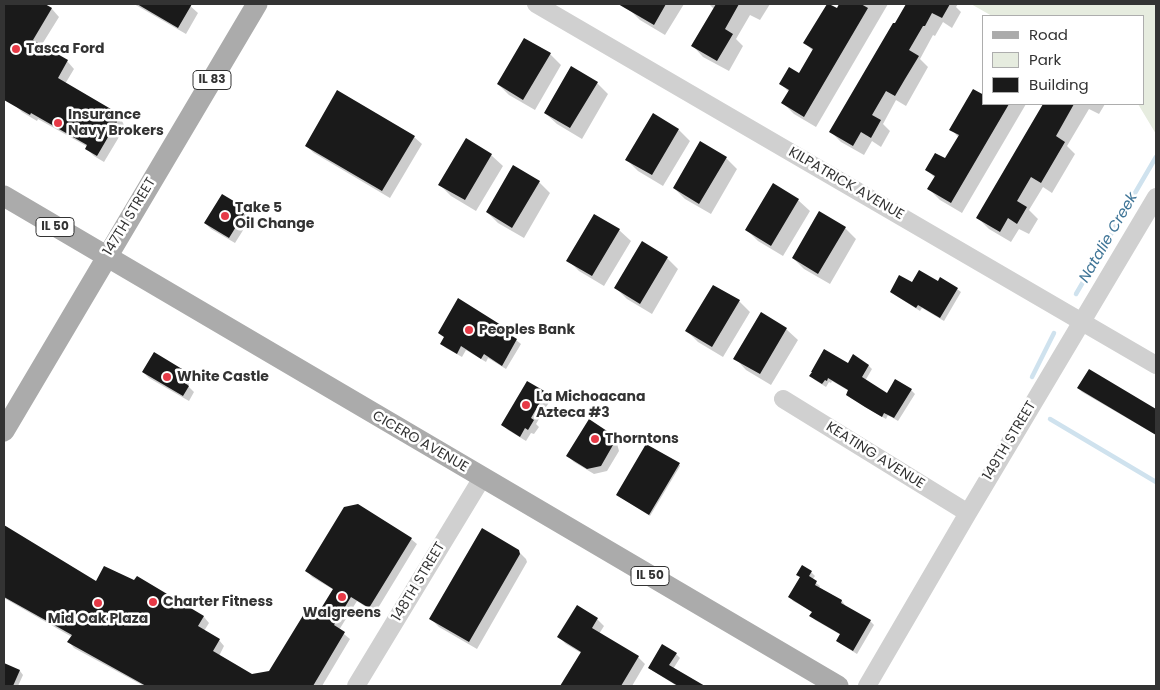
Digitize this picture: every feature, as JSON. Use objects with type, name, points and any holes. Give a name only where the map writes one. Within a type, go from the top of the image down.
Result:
[{"type":"main road","name":"147TH STREET","points":[[4,431],[257,4]]},
{"type":"main road","name":"CICERO AVENUE","points":[[4,196],[838,686]]},
{"type":"street","name":"KILPATRICK AVENUE","points":[[536,4],[1156,365]]},
{"type":"street","name":"149TH STREET","points":[[866,686],[1156,197]]},
{"type":"street","name":"KEATING AVENUE","points":[[783,399],[968,513]]},
{"type":"street","name":"148TH STREET","points":[[356,686],[482,478]]},
{"type":"green space","points":[[971,4],[1156,4],[1156,134],[1139,105],[1145,105],[1145,15],[990,15]]},
{"type":"building","points":[[4,4],[45,4],[52,8],[33,40],[68,60],[58,78],[116,112],[118,120],[97,156],[85,149],[87,145],[4,100]]},
{"type":"building","points":[[137,4],[192,4],[178,28]]},
{"type":"building","points":[[618,4],[666,4],[654,25]]},
{"type":"building","points":[[716,4],[739,4],[725,29],[733,34],[717,61],[691,46]]},
{"type":"building","points":[[827,4],[837,8],[839,4],[861,4],[868,8],[804,117],[781,103],[789,90],[779,84],[789,67],[799,73],[813,49],[803,43]]},
{"type":"building","points":[[906,4],[950,4],[942,18],[932,13],[925,26],[923,26],[909,50],[919,56],[895,96],[886,91],[872,115],[881,120],[871,138],[861,132],[853,146],[829,132]]},
{"type":"building","points":[[524,38],[551,53],[523,100],[497,84]]},
{"type":"building","points":[[571,66],[598,82],[570,128],[544,113]]},
{"type":"building","points":[[973,89],[982,94],[982,105],[1008,105],[951,203],[927,189],[935,176],[925,170],[935,153],[945,158],[959,135],[949,130]]},
{"type":"building","points":[[337,90],[415,136],[382,191],[305,146]]},
{"type":"building","points":[[1042,105],[1073,105],[1056,136],[1065,142],[1041,183],[1031,177],[1017,201],[1027,207],[1017,224],[1008,218],[1000,232],[976,218]]},
{"type":"building","points":[[653,113],[679,129],[652,175],[625,160]]},
{"type":"building","points":[[466,138],[492,154],[465,200],[438,185]]},
{"type":"building","points":[[700,141],[727,157],[699,204],[673,188]]},
{"type":"building","points":[[513,165],[540,181],[512,228],[486,212]]},
{"type":"building","points":[[773,183],[799,199],[771,246],[745,230]]},
{"type":"building","name":"Take 5 Oil Change","points":[[222,194],[247,209],[229,238],[204,223]]},
{"type":"building","points":[[819,211],[846,227],[818,274],[792,258]]},
{"type":"building","points":[[594,214],[620,229],[592,276],[566,261]]},
{"type":"building","points":[[642,241],[668,257],[640,304],[614,288]]},
{"type":"building","points":[[919,270],[938,281],[940,277],[958,288],[940,318],[918,305],[916,308],[890,292],[899,275],[912,282]]},
{"type":"building","points":[[713,285],[740,300],[712,347],[685,331]]},
{"type":"building","name":"Peoples Bank","points":[[458,298],[501,325],[499,328],[517,339],[502,366],[484,354],[481,359],[461,346],[457,354],[440,344],[444,337],[438,333]]},
{"type":"building","points":[[761,312],[787,328],[760,374],[733,359]]},
{"type":"building","points":[[824,349],[848,363],[853,354],[869,365],[862,377],[887,393],[895,379],[912,389],[894,418],[884,413],[882,417],[865,407],[846,395],[848,390],[828,378],[822,384],[809,376]]},
{"type":"building","name":"White Castle","points":[[154,352],[187,372],[182,381],[189,386],[183,396],[142,372]]},
{"type":"building","points":[[1089,369],[1156,409],[1156,435],[1077,388]]},
{"type":"building","name":"La Michoacana Azteca #3","points":[[527,381],[546,392],[531,418],[534,420],[528,430],[525,428],[520,437],[501,425]]},
{"type":"building","name":"Thorntons","points":[[589,419],[610,433],[613,445],[601,466],[587,469],[566,456]]},
{"type":"building","name":"Thorntons","points":[[646,444],[680,463],[649,515],[616,495]]},
{"type":"building","name":"Mid Oak Plaza","points":[[358,504],[412,538],[369,608],[351,597],[334,625],[345,632],[313,686],[146,686],[67,642],[72,635],[4,597],[4,525],[96,581],[104,566],[134,580],[137,576],[204,616],[198,626],[220,639],[213,651],[252,674],[269,671],[307,609],[317,615],[333,589],[305,571],[344,507]]},
{"type":"building","points":[[482,528],[519,550],[520,554],[469,642],[429,619]]},
{"type":"building","points":[[802,565],[812,571],[809,576],[817,581],[815,585],[842,600],[841,603],[871,620],[853,651],[836,641],[840,634],[809,616],[812,612],[788,597],[800,577],[796,575]]},
{"type":"building","points":[[577,605],[598,618],[592,628],[639,656],[621,686],[560,686],[581,652],[557,637]]},
{"type":"building","points":[[662,644],[677,653],[669,665],[705,686],[678,686],[648,668]]},
{"type":"building","points":[[4,663],[20,670],[13,686],[4,686]]},
{"type":"waterway","name":"Natalie Creek","points":[[1076,294],[1156,157]]},
{"type":"waterway","name":"Natalie Creek","points":[[1032,377],[1054,333]]},
{"type":"waterway","name":"Natalie Creek","points":[[1050,419],[1156,482]]},
{"type":"place","name":"Tasca Ford","points":[[16,49]]},
{"type":"place","name":"Insurance Navy Brokers","points":[[58,123]]},
{"type":"place","name":"Take 5 Oil Change","points":[[225,216]]},
{"type":"place","name":"Peoples Bank","points":[[469,330]]},
{"type":"place","name":"White Castle","points":[[167,377]]},
{"type":"place","name":"La Michoacana Azteca #3","points":[[526,405]]},
{"type":"place","name":"Thorntons","points":[[595,439]]},
{"type":"place","name":"Walgreens","points":[[342,597]]},
{"type":"place","name":"Charter Fitness","points":[[153,602]]},
{"type":"place","name":"Mid Oak Plaza","points":[[98,603]]}]
